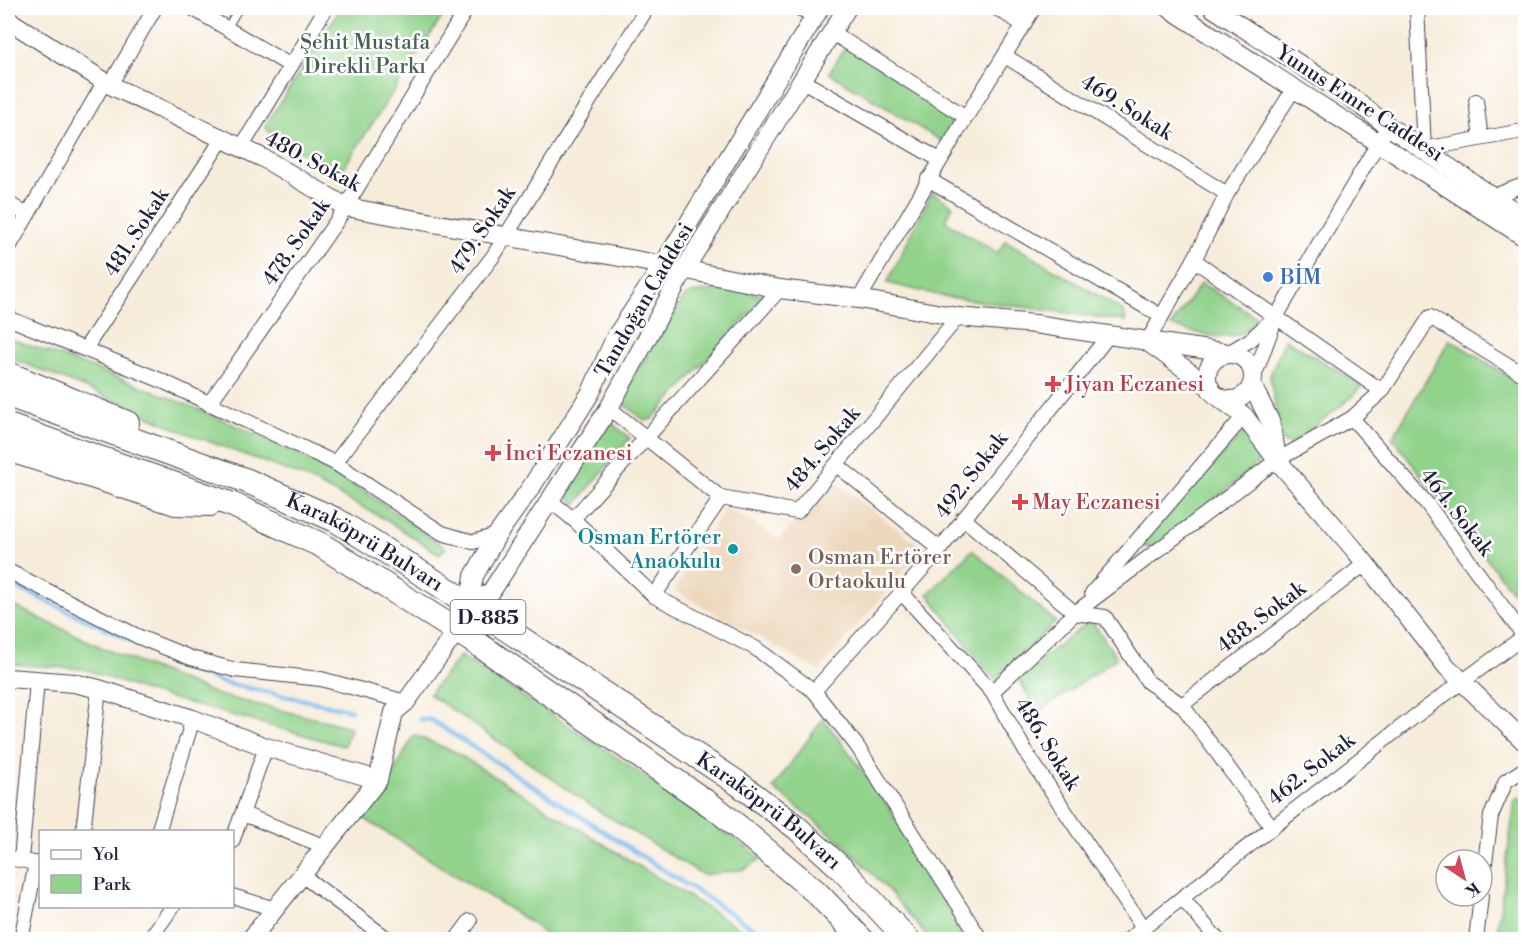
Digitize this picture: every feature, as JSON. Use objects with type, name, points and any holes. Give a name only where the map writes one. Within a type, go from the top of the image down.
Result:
[{"type":"highway","points":[[8,374],[118,417],[179,456]]},
{"type":"highway","name":"Karaköprü Bulvarı","points":[[8,395],[245,480],[336,520],[729,778],[777,813],[841,868],[908,939]]},
{"type":"highway","name":"Karaköprü Bulvarı","points":[[8,426],[233,505],[321,545],[478,644],[719,811],[816,892],[862,939]]},
{"type":"highway","points":[[8,449],[176,503],[233,505]]},
{"type":"street","points":[[8,249],[107,83],[155,8]]},
{"type":"street","points":[[192,8],[291,66]]},
{"type":"street","points":[[242,148],[326,8]]},
{"type":"street","name":"478. Sokak","points":[[209,404],[346,207],[467,8]]},
{"type":"street","name":"479. Sokak","points":[[334,463],[506,236],[647,8]]},
{"type":"street","name":"Tandoğan Caddesi","points":[[469,606],[491,592],[548,499],[609,408],[684,270],[847,8]]},
{"type":"street","points":[[996,8],[1023,25]]},
{"type":"street","points":[[859,299],[905,224],[928,179],[1034,8]]},
{"type":"street","name":"Yunus Emre Caddesi","points":[[1169,8],[1296,87],[1384,134],[1526,238]]},
{"type":"street","points":[[1213,8],[1353,99],[1384,134],[1424,149],[1526,219]]},
{"type":"street","points":[[1405,8],[1417,12],[1424,149]]},
{"type":"street","name":"Tandoğan Caddesi","points":[[378,780],[394,712],[406,702],[456,632],[469,606],[474,576],[497,535],[532,486],[591,392],[615,338],[663,265],[811,10]]},
{"type":"street","name":"480. Sokak","points":[[8,20],[107,83],[223,138],[346,207],[663,265],[780,290],[859,299],[958,317],[1109,335],[1228,353]]},
{"type":"street","points":[[831,32],[966,117]]},
{"type":"street","name":"469. Sokak","points":[[1005,56],[1227,194]]},
{"type":"street","points":[[801,80],[940,160]]},
{"type":"street","points":[[1296,87],[1227,194],[1194,260],[1148,342],[1244,416],[1277,460],[1366,563],[1460,681],[1526,743]]},
{"type":"street","points":[[1476,101],[1481,138]]},
{"type":"street","points":[[1424,149],[1523,131]]},
{"type":"street","points":[[1276,317],[1250,340],[1210,366],[1207,380],[1215,393],[1235,400],[1242,397],[1253,381],[1276,317],[1384,134]]},
{"type":"street","name":"481. Sokak","points":[[84,349],[223,138]]},
{"type":"street","points":[[928,179],[1161,316]]},
{"type":"street","points":[[1491,197],[1526,184]]},
{"type":"street","points":[[8,203],[27,215]]},
{"type":"street","points":[[1194,260],[1383,391]]},
{"type":"street","points":[[573,519],[780,290]]},
{"type":"street","points":[[1075,613],[1277,460],[1352,418],[1383,391],[1430,316],[1526,376]]},
{"type":"street","name":"484. Sokak","points":[[721,498],[797,512],[958,317]]},
{"type":"street","points":[[8,318],[160,380],[334,463],[375,487],[442,533],[473,542],[497,535]]},
{"type":"street","name":"492. Sokak","points":[[814,691],[940,549],[1109,335]]},
{"type":"street","points":[[1228,353],[1243,357],[1249,363],[1253,381],[1271,423],[1277,460]]},
{"type":"street","points":[[609,408],[721,498],[654,596]]},
{"type":"street","points":[[992,692],[1075,613],[1244,416]]},
{"type":"street","name":"464. Sokak","points":[[1352,418],[1428,505],[1525,636]]},
{"type":"street","points":[[837,465],[940,549]]},
{"type":"street","points":[[548,499],[573,519],[654,596],[755,648],[814,691],[857,746],[981,939]]},
{"type":"street","points":[[963,518],[1075,613],[1105,617],[1148,682],[1182,705],[1271,826]]},
{"type":"street","name":"488. Sokak","points":[[1182,705],[1366,563]]},
{"type":"street","points":[[8,571],[140,636],[191,657],[235,670],[321,678],[406,702]]},
{"type":"street","name":"486. Sokak","points":[[902,593],[992,692],[1027,754],[1143,928]]},
{"type":"street","points":[[1525,636],[1526,686]]},
{"type":"street","name":"462. Sokak","points":[[1128,939],[1460,681],[1525,636]]},
{"type":"street","points":[[8,678],[74,683],[99,688],[193,719],[266,747],[378,780],[250,939]]},
{"type":"street","points":[[21,939],[38,864],[14,859],[37,681]]},
{"type":"street","points":[[82,830],[99,688]]},
{"type":"street","points":[[158,830],[193,719]]},
{"type":"street","points":[[234,837],[266,747]]},
{"type":"street","points":[[1487,848],[1491,816],[1506,781],[1526,768]]},
{"type":"street","points":[[243,814],[326,847]]},
{"type":"street","points":[[303,876],[389,939]]},
{"type":"street","points":[[234,897],[275,909]]},
{"type":"street","points":[[1182,898],[1218,939]]},
{"type":"street","points":[[149,939],[171,908]]},
{"type":"street","points":[[1476,939],[1480,908]]},
{"type":"street","points":[[456,939],[470,921]]},
{"type":"lane","points":[[227,28],[239,8]]},
{"type":"shaded area","name":"Osman Ertörer Ortaokulu","points":[[834,482],[923,548],[819,671],[674,590],[725,508],[779,539]]},
{"type":"green space","name":"Şehit Mustafa Direkli Parkı","points":[[341,8],[448,8],[340,173],[274,138],[265,126]]},
{"type":"green space","points":[[846,46],[959,115],[943,142],[829,73]]},
{"type":"green space","points":[[932,192],[953,206],[945,221],[997,253],[1006,241],[1124,311],[1126,321],[942,296],[887,283]]},
{"type":"green space","points":[[1201,283],[1258,318],[1249,328],[1229,336],[1206,335],[1171,326]]},
{"type":"green space","points":[[732,288],[766,296],[652,419],[645,421],[620,401],[620,397],[685,296]]},
{"type":"green space","points":[[8,338],[213,415],[293,452],[361,489],[446,548],[439,554],[383,518],[304,477],[184,432],[93,391],[8,357]]},
{"type":"green space","points":[[1285,339],[1362,385],[1352,397],[1290,445],[1281,440],[1270,376]]},
{"type":"green space","points":[[1450,340],[1525,386],[1525,608],[1392,438]]},
{"type":"green space","points":[[604,417],[630,438],[576,504],[559,488]]},
{"type":"green space","points":[[1245,431],[1265,457],[1156,549],[1145,547],[1142,542]]},
{"type":"green space","points":[[972,550],[1056,622],[994,680],[928,594]]},
{"type":"green space","points":[[8,603],[105,649],[218,695],[351,727],[344,746],[148,692],[84,669],[8,664]]},
{"type":"green space","points":[[1091,620],[1117,658],[1037,713],[1018,677]]},
{"type":"green space","points":[[460,656],[602,747],[762,858],[745,869],[703,875],[596,809],[429,694]]},
{"type":"green space","points":[[823,719],[902,826],[973,939],[929,939],[889,891],[844,844],[773,788]]},
{"type":"green space","points":[[414,735],[453,751],[757,939],[550,939],[530,922],[363,818],[391,778]]},
{"type":"green space","points":[[1525,797],[1525,939],[1496,939],[1515,800]]},
{"type":"waterway","points":[[8,583],[220,682],[351,710]]},
{"type":"waterway","points":[[420,719],[431,720],[772,940]]},
{"type":"place","name":"BİM","points":[[1268,277]]},
{"type":"place","name":"Jiyan Eczanesi","points":[[1053,384]]},
{"type":"place","name":"İnci Eczanesi","points":[[493,453]]},
{"type":"place","name":"May Eczanesi","points":[[1020,502]]},
{"type":"place","name":"Osman Ertörer Anaokulu","points":[[733,549]]},
{"type":"place","name":"Osman Ertörer Ortaokulu","points":[[796,569]]}]
